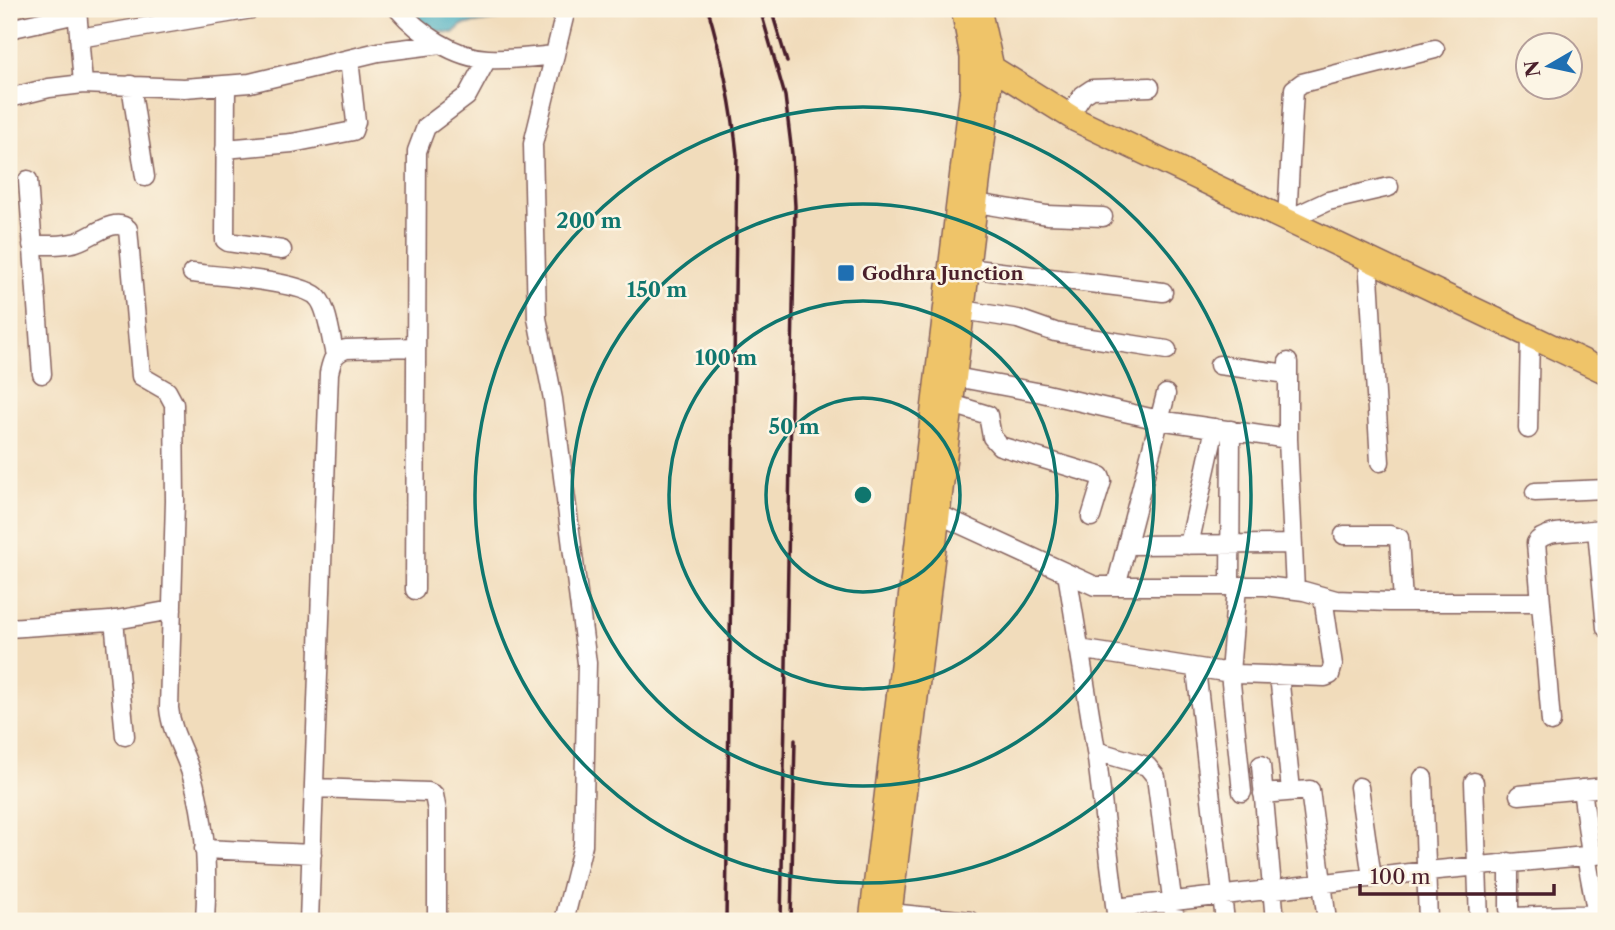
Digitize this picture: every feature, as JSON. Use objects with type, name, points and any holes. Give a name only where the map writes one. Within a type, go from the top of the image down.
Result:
[{"type":"main road","points":[[963,9],[982,62],[1069,116],[1606,372]]},
{"type":"main road","points":[[930,513],[952,404],[976,203],[982,62],[979,9]]},
{"type":"main road","points":[[981,91],[1037,96]]},
{"type":"main road","points":[[881,917],[981,91]]},
{"type":"street","points":[[79,38],[252,9]]},
{"type":"street","points":[[398,9],[411,23],[441,44],[473,57],[487,59],[555,55]]},
{"type":"street","points":[[564,921],[583,845],[587,663],[552,399],[537,318],[533,144],[566,9]]},
{"type":"street","points":[[9,29],[77,11],[83,84]]},
{"type":"street","points":[[9,98],[27,92],[83,84],[184,88],[250,83],[379,52],[441,44]]},
{"type":"street","points":[[1389,187],[1328,201],[1287,220],[1292,94],[1297,85],[1435,49]]},
{"type":"street","points":[[225,149],[292,143],[353,131],[356,122],[349,59]]},
{"type":"street","points":[[415,590],[417,151],[426,127],[467,96],[487,59]]},
{"type":"street","points":[[131,85],[145,177]]},
{"type":"street","points":[[226,85],[225,240],[282,250]]},
{"type":"street","points":[[1069,116],[1083,95],[1092,89],[1150,87]]},
{"type":"street","points":[[27,180],[42,374]]},
{"type":"street","points":[[976,203],[1047,215],[1103,217]]},
{"type":"street","points":[[32,246],[71,244],[86,240],[114,225],[121,224],[128,229],[141,376],[167,391],[174,404],[175,501],[170,722],[191,770],[199,806],[206,869],[205,921]]},
{"type":"street","points":[[1368,259],[1380,462]]},
{"type":"street","points":[[968,268],[1163,292]]},
{"type":"street","points":[[192,273],[281,283],[308,290],[318,298],[324,311],[335,355],[329,373],[309,921]]},
{"type":"street","points":[[963,310],[1026,320],[1063,334],[1167,349]]},
{"type":"street","points":[[1528,429],[1530,336]]},
{"type":"street","points":[[335,355],[346,349],[416,347]]},
{"type":"street","points":[[1219,365],[1288,368],[1288,439],[1295,590]]},
{"type":"street","points":[[955,377],[1042,393],[1159,420],[1288,439]]},
{"type":"street","points":[[1116,586],[1166,394]]},
{"type":"street","points":[[952,404],[988,415],[992,437],[1000,446],[1100,476],[1102,481],[1091,517]]},
{"type":"street","points":[[1189,545],[1223,429]]},
{"type":"street","points":[[1223,429],[1233,586],[1230,673],[1242,792]]},
{"type":"street","points":[[1535,492],[1606,489]]},
{"type":"street","points":[[930,513],[1095,586],[1233,586],[1295,590],[1336,600],[1541,602]]},
{"type":"street","points":[[1344,536],[1390,535],[1399,538],[1403,602]]},
{"type":"street","points":[[1551,722],[1536,549],[1538,539],[1547,535],[1602,539],[1606,628]]},
{"type":"street","points":[[1127,545],[1293,544]]},
{"type":"street","points":[[1067,573],[1096,751],[1116,915],[1173,901],[1509,862],[1594,855]]},
{"type":"street","points":[[1079,649],[1230,673],[1325,677],[1333,670],[1323,597]]},
{"type":"street","points":[[9,628],[114,620],[172,610]]},
{"type":"street","points":[[114,620],[125,736]]},
{"type":"street","points":[[1196,669],[1225,921]]},
{"type":"street","points":[[1279,675],[1291,790]]},
{"type":"street","points":[[1096,751],[1147,765],[1156,777],[1175,921]]},
{"type":"street","points":[[1261,765],[1275,921]]},
{"type":"street","points":[[1423,778],[1428,921]]},
{"type":"street","points":[[1474,782],[1479,921]]},
{"type":"street","points":[[1359,787],[1372,878]]},
{"type":"street","points":[[1519,795],[1606,787]]},
{"type":"street","points":[[315,788],[428,792],[434,795],[437,811],[437,921]]},
{"type":"street","points":[[1509,862],[1509,909],[1512,917],[1602,917],[1582,789]]},
{"type":"street","points":[[1263,793],[1310,790],[1327,921]]},
{"type":"street","points":[[204,849],[312,854]]},
{"type":"street","points":[[881,917],[970,921]]},
{"type":"water","points":[[410,9],[514,9],[499,19],[462,25],[453,33],[428,27]]},
{"type":"railway","points":[[708,9],[726,81],[737,155],[726,921]]},
{"type":"railway","points":[[760,9],[785,96],[795,206],[781,921]]},
{"type":"railway","points":[[771,9],[787,62]]},
{"type":"railway","points":[[791,921],[795,740]]},
{"type":"place","name":"Godhra Junction","points":[[846,273]]}]
